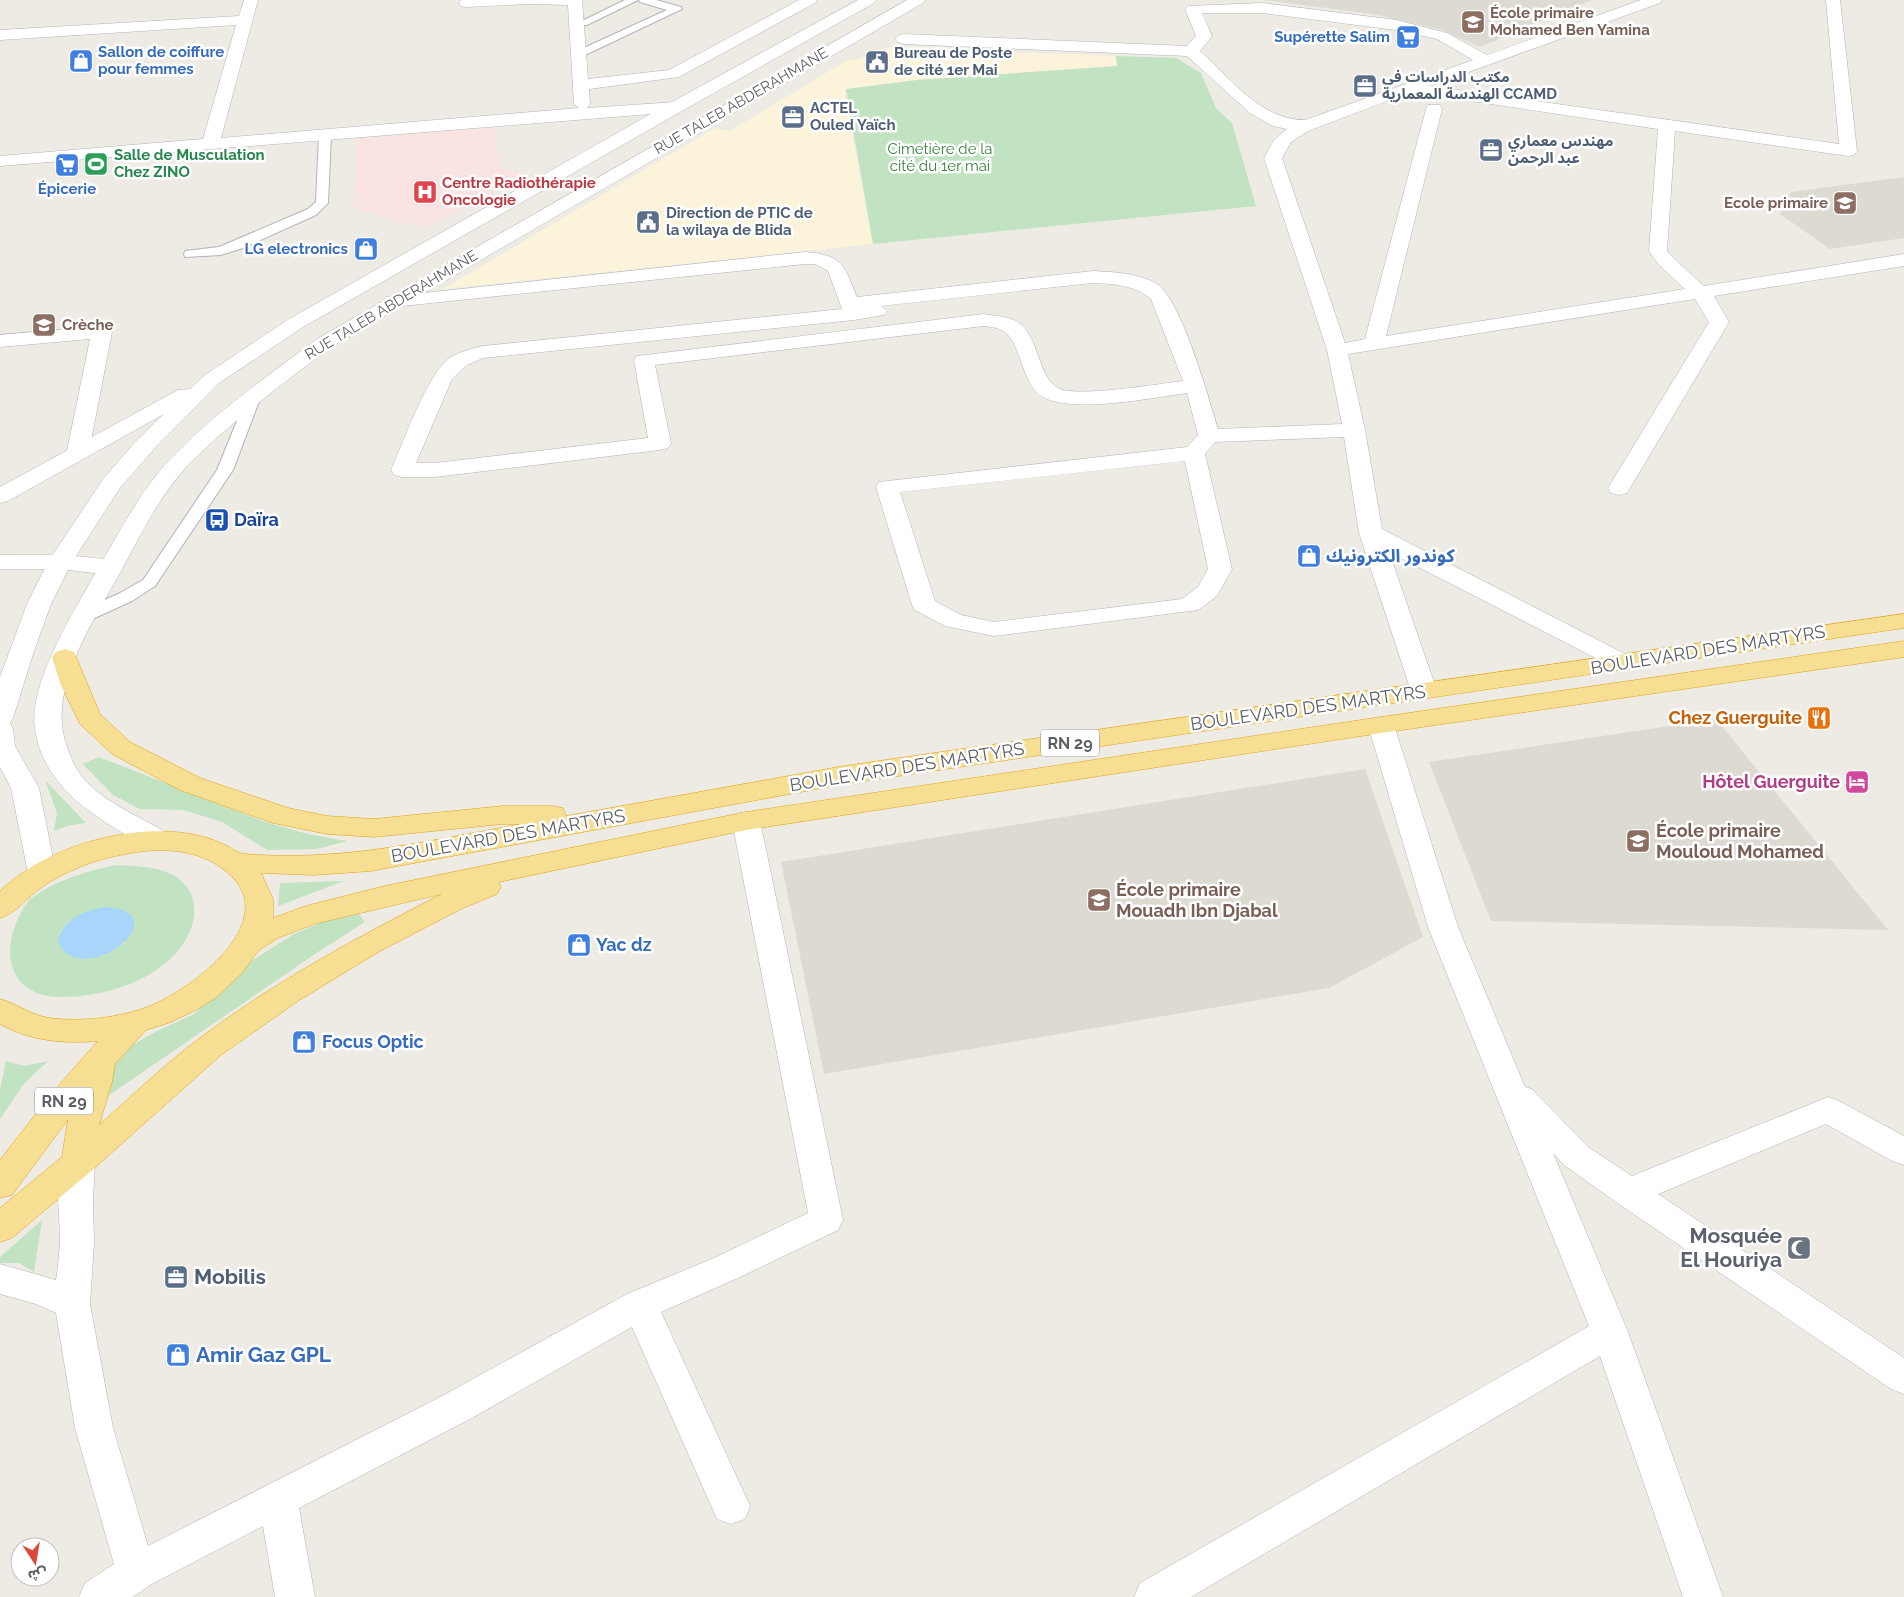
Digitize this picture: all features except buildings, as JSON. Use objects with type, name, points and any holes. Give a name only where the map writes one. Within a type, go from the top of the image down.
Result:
[{"type":"highway","name":"BOULEVARD DES MARTYRS","points":[[237,863],[314,865],[371,861],[844,775],[1904,621]]},
{"type":"highway","name":"BOULEVARD DES MARTYRS","points":[[250,942],[268,931],[306,916],[345,905],[426,886],[746,822],[1381,725],[1904,649]]},
{"type":"highway","points":[[65,658],[73,683],[89,718],[121,748],[190,784],[283,816],[327,826],[374,828],[503,816],[619,816]]},
{"type":"highway","points":[[0,908],[12,895],[42,873],[79,855],[118,844],[158,840],[203,846],[237,863],[251,879],[258,898],[258,919],[250,942],[232,966],[206,990],[172,1009],[135,1023],[90,1031],[48,1030],[12,1019],[0,1010]]},
{"type":"highway","points":[[0,1228],[78,1163],[210,1047],[286,993],[369,944],[453,901],[546,863]]},
{"type":"highway","name":"RN 29","points":[[0,1185],[38,1133],[100,1057],[135,1023]]},
{"type":"highway","points":[[78,1163],[83,1124],[96,1082],[100,1057]]},
{"type":"street","points":[[210,145],[251,0]]},
{"type":"street","points":[[466,3],[527,0]]},
{"type":"street","points":[[531,0],[574,1],[579,22],[583,112]]},
{"type":"street","points":[[581,85],[674,74],[810,0]]},
{"type":"street","name":"RUE TALEB ABDERAHMANE","points":[[0,718],[21,650],[39,604],[60,562],[111,484],[146,444],[212,379],[296,323],[676,106],[869,0]]},
{"type":"street","name":"RUE TALEB ABDERAHMANE","points":[[158,840],[107,811],[80,790],[61,765],[48,726],[51,696],[82,617],[133,528],[171,472],[184,457],[254,396],[324,343],[918,0]]},
{"type":"street","points":[[1410,88],[1848,151],[1833,0]]},
{"type":"street","points":[[1273,158],[1278,144],[1294,131],[1306,125],[1648,1]]},
{"type":"street","points":[[1191,51],[1204,36],[1190,4],[1263,8],[1396,25],[1442,36],[1485,60]]},
{"type":"street","points":[[0,35],[245,20]]},
{"type":"street","points":[[903,39],[1191,51],[1247,102],[1268,117],[1281,123],[1306,125]]},
{"type":"street","points":[[1247,102],[1261,123],[1266,136],[1336,350],[1354,430],[1371,533],[1424,691]]},
{"type":"street","points":[[0,161],[210,145],[583,112],[676,106]]},
{"type":"street","points":[[1374,344],[1434,109]]},
{"type":"street","points":[[1619,488],[1718,322],[1714,308],[1703,293],[1667,264],[1658,251],[1667,125]]},
{"type":"street","points":[[393,302],[805,258],[819,259],[836,268],[852,309]]},
{"type":"street","points":[[1336,350],[1904,260]]},
{"type":"street","points":[[1195,386],[1089,397],[1068,397],[1052,393],[1043,386],[1016,331],[1007,324],[984,320],[644,360],[660,443],[435,470],[402,470],[442,379],[451,366],[467,356],[483,352],[852,309],[1092,277],[1130,281],[1143,285],[1161,298],[1195,386],[1209,436]]},
{"type":"street","points":[[875,306],[886,332]]},
{"type":"street","points":[[0,341],[102,332],[78,451]]},
{"type":"street","points":[[0,496],[78,451],[212,379]]},
{"type":"street","points":[[1194,452],[1220,569],[1208,590],[1189,605],[994,629],[954,621],[924,605],[887,487],[1194,452],[1209,436],[1354,430]]},
{"type":"street","points":[[1371,533],[1624,663]]},
{"type":"street","points":[[0,562],[60,562],[111,568]]},
{"type":"street","points":[[1381,725],[1443,927],[1610,1332],[1704,1597]]},
{"type":"street","points":[[0,729],[2,746],[25,788],[42,873]]},
{"type":"street","points":[[99,1597],[136,1572],[278,1501],[457,1407],[640,1305],[726,1268],[826,1220],[746,822]]},
{"type":"street","points":[[1510,1087],[1576,1156],[1904,1378]]},
{"type":"street","points":[[1628,1192],[1828,1110],[1904,1152]]},
{"type":"street","points":[[78,1163],[76,1200],[77,1243],[72,1304],[94,1428],[136,1572]]},
{"type":"street","points":[[0,1279],[44,1291],[72,1304]]},
{"type":"street","points":[[640,1305],[731,1506]]},
{"type":"street","points":[[1154,1597],[1610,1332]]},
{"type":"street","points":[[278,1501],[295,1597]]},
{"type":"lane","points":[[579,22],[633,0]]},
{"type":"lane","points":[[579,54],[677,9],[644,0]]},
{"type":"lane","points":[[579,22],[624,34]]},
{"type":"lane","points":[[190,254],[221,251],[312,212],[322,203],[325,135]]},
{"type":"lane","points":[[82,617],[126,597],[149,582],[225,470],[254,396]]},
{"type":"shaded area","name":"École primaire Mohamed Ben Yamina","points":[[1264,0],[1592,0],[1480,47],[1442,30],[1372,14]]},
{"type":"shaded area","points":[[891,47],[1116,56],[1118,66],[917,80],[846,89],[845,94],[873,244],[443,289],[715,128],[730,131],[849,59],[854,60],[877,52],[876,50]]},
{"type":"shaded area","name":"Centre Radiothérapie Oncologie","points":[[494,127],[499,167],[529,175],[423,228],[353,208],[357,138]]},
{"type":"shaded area","name":"Ecole primaire","points":[[1904,177],[1904,238],[1830,249],[1780,214],[1791,192]]},
{"type":"shaded area","name":"École primaire Mouloud Mohamed","points":[[1716,719],[1888,930],[1491,921],[1429,762]]},
{"type":"shaded area","name":"École primaire Mouadh Ibn Djabal","points":[[1365,769],[1423,937],[1329,988],[824,1074],[781,862]]},
{"type":"green space","name":"Cimetière de la cité du 1er mai","points":[[1116,56],[1176,58],[1201,73],[1216,108],[1232,123],[1256,206],[873,244],[846,89],[917,80],[1117,66]]},
{"type":"green space","points":[[99,757],[265,822],[308,834],[347,841],[317,849],[267,850],[222,822],[183,810],[140,809],[113,795],[83,764]]},
{"type":"green space","points":[[45,780],[86,823],[67,826],[54,831],[57,813]]},
{"type":"green space","points":[[116,865],[137,866],[165,871],[182,881],[189,890],[194,912],[193,923],[183,945],[164,964],[151,973],[122,987],[92,994],[61,997],[41,994],[26,987],[16,976],[11,963],[10,948],[13,931],[29,900],[60,882],[81,874]],"holes":[[[71,920],[125,943],[102,956],[59,935]]]},
{"type":"green space","points":[[344,881],[278,906],[280,883]]},
{"type":"green space","points":[[345,912],[358,913],[365,922],[99,1102],[110,1058],[153,1033],[194,1014],[253,960],[294,934]]},
{"type":"green space","points":[[6,1061],[24,1066],[48,1061],[23,1085],[0,1119],[0,1090]]},
{"type":"green space","points":[[42,1220],[34,1272],[19,1263],[0,1263],[0,1257]]},
{"type":"water","points":[[105,907],[126,912],[134,922],[131,934],[120,945],[105,954],[87,959],[71,956],[58,943],[64,928],[69,922],[82,914]]},
{"type":"place","name":"École primaire Mohamed Ben Yamina","points":[[1473,22]]},
{"type":"place","name":"Supérette Salim","points":[[1408,37]]},
{"type":"place","name":"Sallon de coiffure pour femmes","points":[[81,61]]},
{"type":"place","name":"Bureau de Poste de cité 1er Mai","points":[[877,62]]},
{"type":"place","name":"مكتب الدراسات في الهندسة المعمارية CCAMD","points":[[1365,86]]},
{"type":"place","name":"ACTEL Ouled Yaïch","points":[[793,117]]},
{"type":"place","name":"مهندس معماري عبد الرحمن","points":[[1491,150]]},
{"type":"place","name":"Salle de Musculation Chez ZINO","points":[[96,164]]},
{"type":"place","name":"Épicerie","points":[[67,165]]},
{"type":"place","name":"Centre Radiothérapie Oncologie","points":[[425,192]]},
{"type":"place","name":"Ecole primaire","points":[[1845,203]]},
{"type":"place","name":"Direction de PTIC de la wilaya de Blida","points":[[648,222]]},
{"type":"place","name":"LG electronics","points":[[366,249]]},
{"type":"place","name":"Crèche","points":[[44,325]]},
{"type":"place","name":"Daïra","points":[[217,520]]},
{"type":"place","name":"كوندور الكترونيك","points":[[1309,556]]},
{"type":"place","name":"Chez Guerguite","points":[[1819,718]]},
{"type":"place","name":"Hôtel Guerguite","points":[[1857,782]]},
{"type":"place","name":"École primaire Mouloud Mohamed","points":[[1638,841]]},
{"type":"place","name":"École primaire Mouadh Ibn Djabal","points":[[1099,900]]},
{"type":"place","name":"Yac dz","points":[[579,945]]},
{"type":"place","name":"Focus Optic","points":[[304,1042]]},
{"type":"place","name":"Mosquée El Houriya","points":[[1799,1248]]},
{"type":"place","name":"Mobilis","points":[[176,1277]]},
{"type":"place","name":"Amir Gaz GPL","points":[[178,1355]]}]
